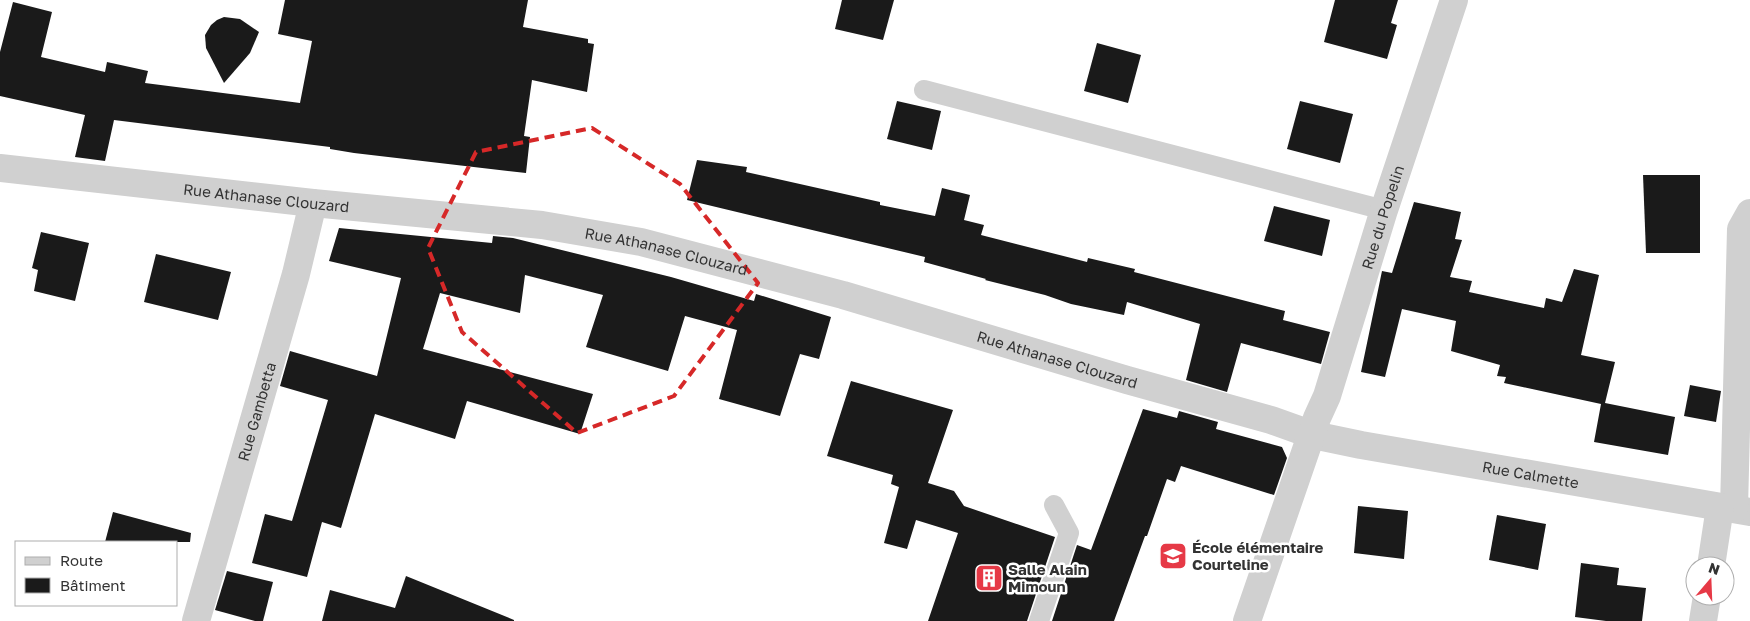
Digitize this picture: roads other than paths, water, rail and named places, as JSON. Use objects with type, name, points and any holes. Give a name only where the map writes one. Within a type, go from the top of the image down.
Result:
[{"type":"street","name":"Rue du Popelin","points":[[1247,621],[1313,435],[1317,418],[1327,396],[1451,1]]},
{"type":"street","name":"Rue Athanase Clouzard","points":[[0,168],[313,203],[542,225],[641,242],[843,295],[1096,377],[1272,420],[1313,435]]},
{"type":"street","name":"Rue Gambetta","points":[[196,621],[294,283],[313,203]]},
{"type":"street","points":[[1715,556],[1735,510],[1741,229],[1750,213]]},
{"type":"street","name":"Rue Calmette","points":[[1313,435],[1360,445],[1735,510]]},
{"type":"street","points":[[1703,621],[1705,606]]},
{"type":"lane","points":[[924,90],[1384,210]]},
{"type":"lane","points":[[1040,621],[1069,532],[1054,505]]},
{"type":"place","name":"École élémentaire Courteline","points":[[1173,556]]},
{"type":"place","name":"Salle Alain Mimoun","points":[[989,578]]}]
